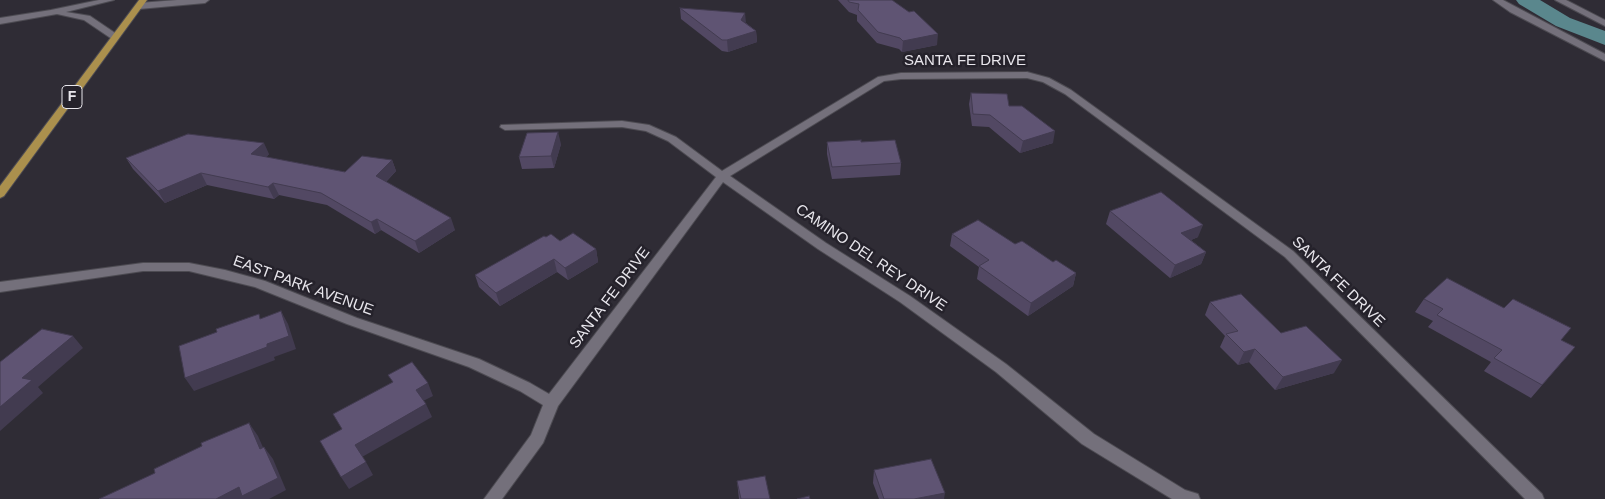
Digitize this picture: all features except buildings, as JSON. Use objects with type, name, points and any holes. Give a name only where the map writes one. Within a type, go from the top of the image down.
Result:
[{"type":"main road","name":"F","points":[[0,194],[141,3]]},
{"type":"street","points":[[0,21],[51,13],[110,0]]},
{"type":"street","points":[[141,3],[205,0]]},
{"type":"street","points":[[1497,0],[1605,58]]},
{"type":"street","points":[[1559,0],[1605,23]]},
{"type":"street","points":[[51,13],[88,18],[115,37]]},
{"type":"street","name":"SANTA FE DRIVE","points":[[492,499],[536,438],[551,403],[722,176],[881,79],[901,76],[1027,76],[1046,80],[1068,92],[1289,254],[1536,499]]},
{"type":"street","name":"CAMINO DEL REY DRIVE","points":[[505,127],[622,124],[649,128],[672,139],[822,246],[905,299],[985,356],[1088,439],[1180,494],[1192,499]]},
{"type":"street","name":"EAST PARK AVENUE","points":[[0,287],[143,267],[189,267],[224,274],[260,284],[352,322],[474,363],[525,386],[551,403]]},
{"type":"waterway","points":[[1526,0],[1563,22],[1605,39]]}]
